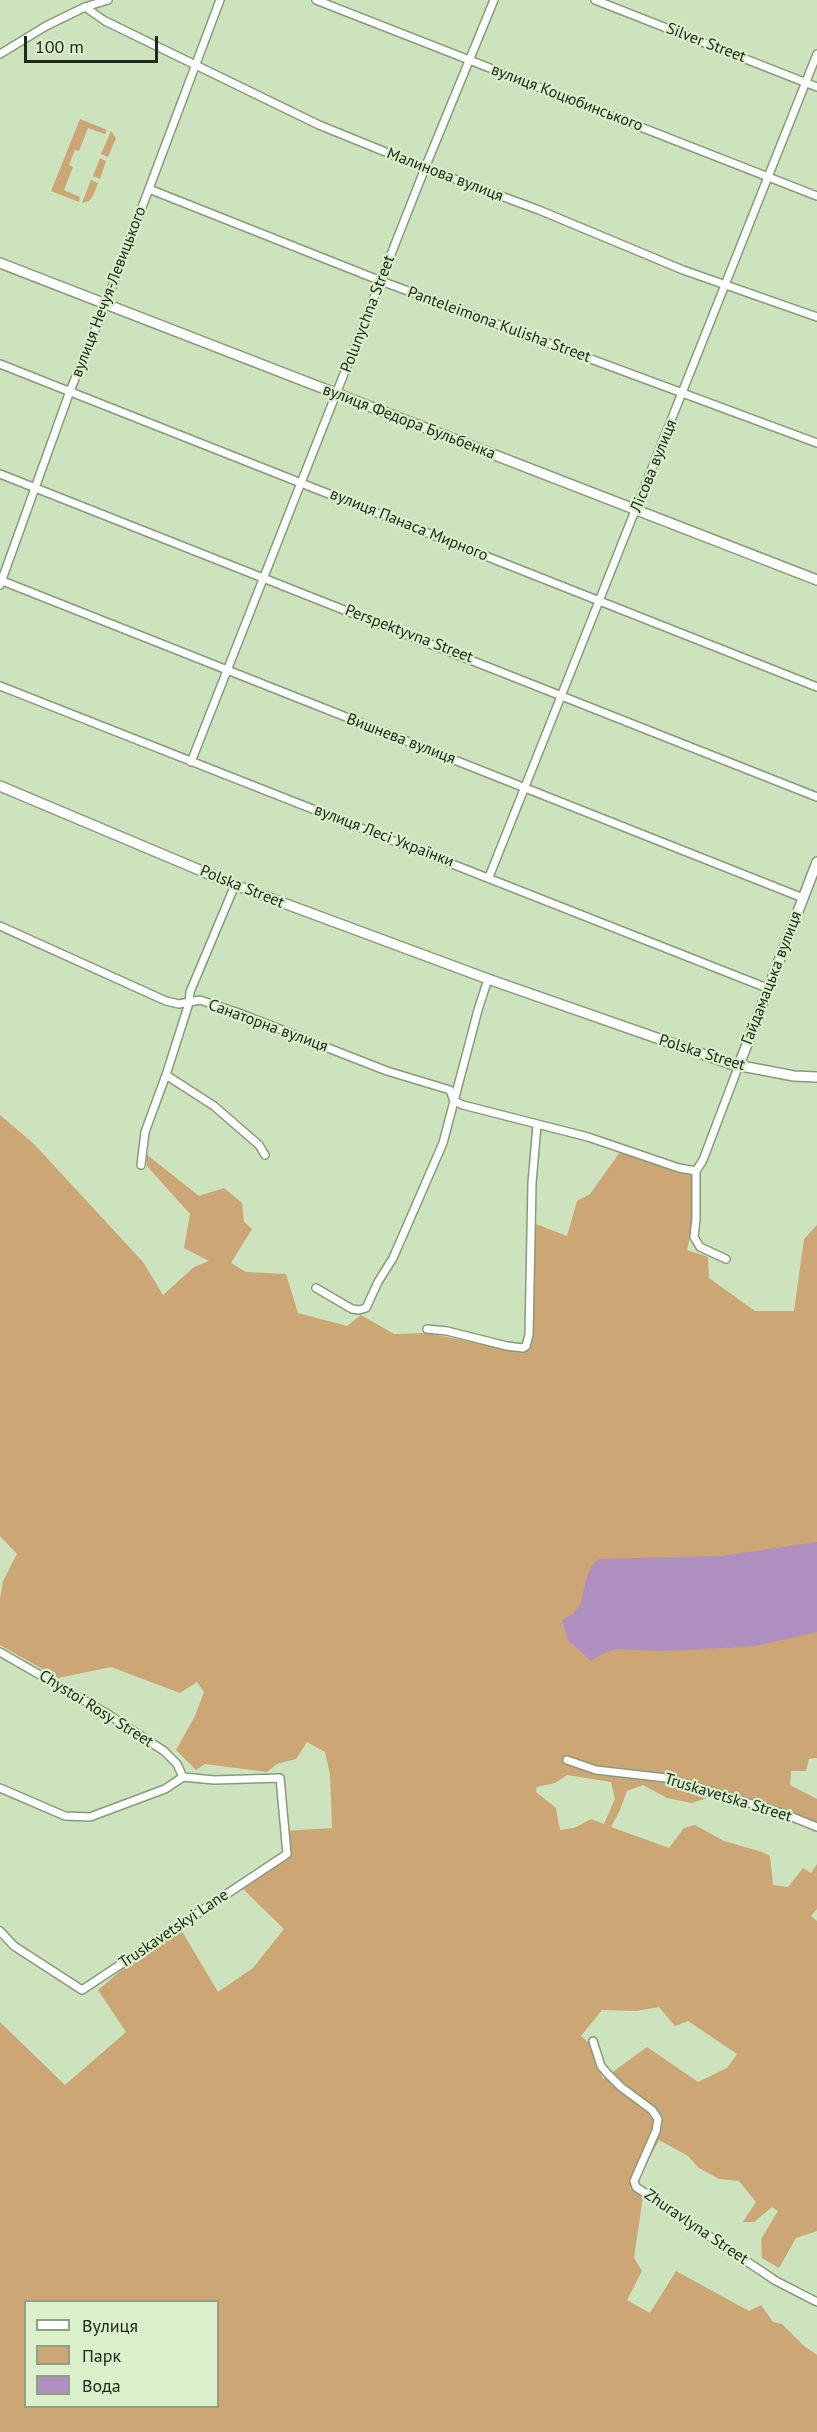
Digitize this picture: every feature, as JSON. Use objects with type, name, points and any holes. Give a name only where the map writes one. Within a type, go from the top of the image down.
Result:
[{"type":"street","points":[[0,54],[46,26],[85,7],[108,0]]},
{"type":"street","name":"вулиця Нечуя-Левицького","points":[[1,582],[70,391],[106,303],[220,0]]},
{"type":"street","name":"вулиця Коцюбинського","points":[[316,0],[817,196]]},
{"type":"street","name":"Polunychna Street","points":[[191,762],[425,168],[494,0]]},
{"type":"street","name":"Silver Street","points":[[595,0],[817,87]]},
{"type":"street","name":"Малинова вулиця","points":[[85,7],[105,21],[319,125],[725,285],[817,317]]},
{"type":"street","name":"Лісова вулиця","points":[[489,877],[817,54]]},
{"type":"street","name":"Panteleimona Kulisha Street","points":[[149,189],[381,281],[817,443]]},
{"type":"street","name":"вулиця Федора Бульбенка","points":[[0,263],[817,580]]},
{"type":"street","name":"вулиця Панаса Мирного","points":[[0,364],[817,687]]},
{"type":"street","name":"Perspektyvna Street","points":[[0,474],[817,797]]},
{"type":"street","name":"Вишнева вулиця","points":[[1,582],[803,898]]},
{"type":"street","name":"вулиця Лесі Українки","points":[[0,686],[767,988]]},
{"type":"street","name":"Polska Street","points":[[0,786],[235,885],[488,979],[739,1065],[794,1076],[817,1077]]},
{"type":"street","name":"Гайдамацька вулиця","points":[[696,1171],[703,1160],[817,862]]},
{"type":"street","points":[[141,1166],[145,1132],[166,1075],[189,1003],[190,992],[235,885]]},
{"type":"street","name":"Санаторна вулиця","points":[[0,926],[166,1001],[189,1003],[200,1000],[387,1071],[450,1090],[454,1101],[463,1105],[588,1137],[679,1168],[696,1171]]},
{"type":"street","points":[[316,1288],[352,1308],[359,1310],[366,1308],[393,1258],[443,1143],[488,979]]},
{"type":"street","points":[[166,1075],[222,1112],[260,1145],[265,1155]]},
{"type":"street","points":[[427,1329],[507,1346],[523,1348],[526,1346],[529,1335],[532,1183],[537,1125]]},
{"type":"street","points":[[696,1171],[694,1237],[700,1247],[726,1259]]},
{"type":"street","name":"Chystoi Rosy Street","points":[[0,1652],[106,1713],[164,1751],[177,1764],[183,1777]]},
{"type":"street","name":"Truskavetska Street","points":[[567,1760],[596,1770],[666,1778],[785,1814],[817,1827]]},
{"type":"street","points":[[0,1788],[65,1816],[90,1817],[165,1789],[183,1777]]},
{"type":"street","name":"Truskavetskyi Lane","points":[[0,1930],[14,1946],[82,1990],[287,1854],[280,1778],[214,1780],[183,1777]]},
{"type":"street","name":"Zhuravlyna Street","points":[[593,2041],[607,2073],[651,2110],[658,2119],[656,2131],[634,2181],[636,2187],[776,2281],[817,2302]]},
{"type":"green space","points":[[80,119],[107,130],[105,134],[88,128],[79,151],[75,150],[69,165],[73,167],[64,190],[80,197],[79,202],[51,191]]},
{"type":"green space","points":[[111,131],[116,138],[108,157],[101,154]]},
{"type":"green space","points":[[100,158],[106,161],[100,179],[93,176]]},
{"type":"green space","points":[[91,180],[98,183],[93,196],[89,201],[82,203]]},
{"type":"green space","points":[[0,1115],[34,1144],[143,1262],[163,1295],[194,1267],[209,1261],[184,1248],[190,1214],[147,1166],[146,1154],[199,1196],[224,1188],[242,1203],[244,1222],[252,1229],[231,1263],[246,1272],[286,1274],[298,1313],[347,1326],[361,1315],[394,1334],[427,1333],[522,1352],[529,1347],[533,1336],[533,1223],[567,1236],[577,1201],[590,1194],[620,1152],[691,1174],[693,1224],[687,1250],[708,1257],[709,1278],[755,1311],[794,1311],[804,1239],[817,1225],[817,1758],[809,1759],[806,1771],[791,1771],[790,1785],[817,1799],[817,1824],[725,1792],[692,1803],[667,1798],[643,1785],[627,1791],[611,1827],[669,1848],[684,1828],[695,1825],[724,1841],[770,1856],[773,1885],[788,1887],[803,1868],[811,1873],[817,1864],[817,1909],[811,1916],[817,1921],[817,2231],[796,2238],[779,2268],[762,2258],[761,2239],[778,2211],[772,2207],[754,2222],[743,2222],[756,2202],[739,2181],[719,2179],[699,2168],[688,2156],[659,2140],[637,2182],[643,2196],[634,2258],[642,2271],[627,2300],[650,2313],[676,2271],[749,2311],[761,2305],[773,2322],[782,2324],[804,2346],[817,2355],[817,2432],[0,2432],[0,2022],[65,2085],[126,2032],[98,1990],[177,1923],[218,1992],[253,1968],[284,1929],[241,1887],[287,1854],[285,1831],[332,1828],[330,1775],[325,1752],[307,1742],[296,1759],[277,1764],[267,1772],[205,1764],[196,1770],[176,1750],[195,1716],[204,1692],[197,1682],[180,1693],[111,1667],[58,1678],[0,1645],[0,1599],[3,1581],[17,1554],[0,1536]],"holes":[[[567,1775],[611,1782],[615,1799],[604,1824],[591,1819],[574,1828],[560,1830],[556,1808],[536,1792],[537,1787],[555,1783]],[[659,2007],[675,2026],[688,2021],[737,2054],[727,2068],[698,2082],[647,2047],[603,2079],[588,2042],[581,2036],[602,2010],[636,2011]]]},
{"type":"water","points":[[817,1542],[817,1632],[756,1646],[667,1651],[616,1649],[591,1661],[568,1640],[562,1620],[573,1614],[581,1603],[587,1576],[592,1565],[599,1559],[722,1556]]}]
